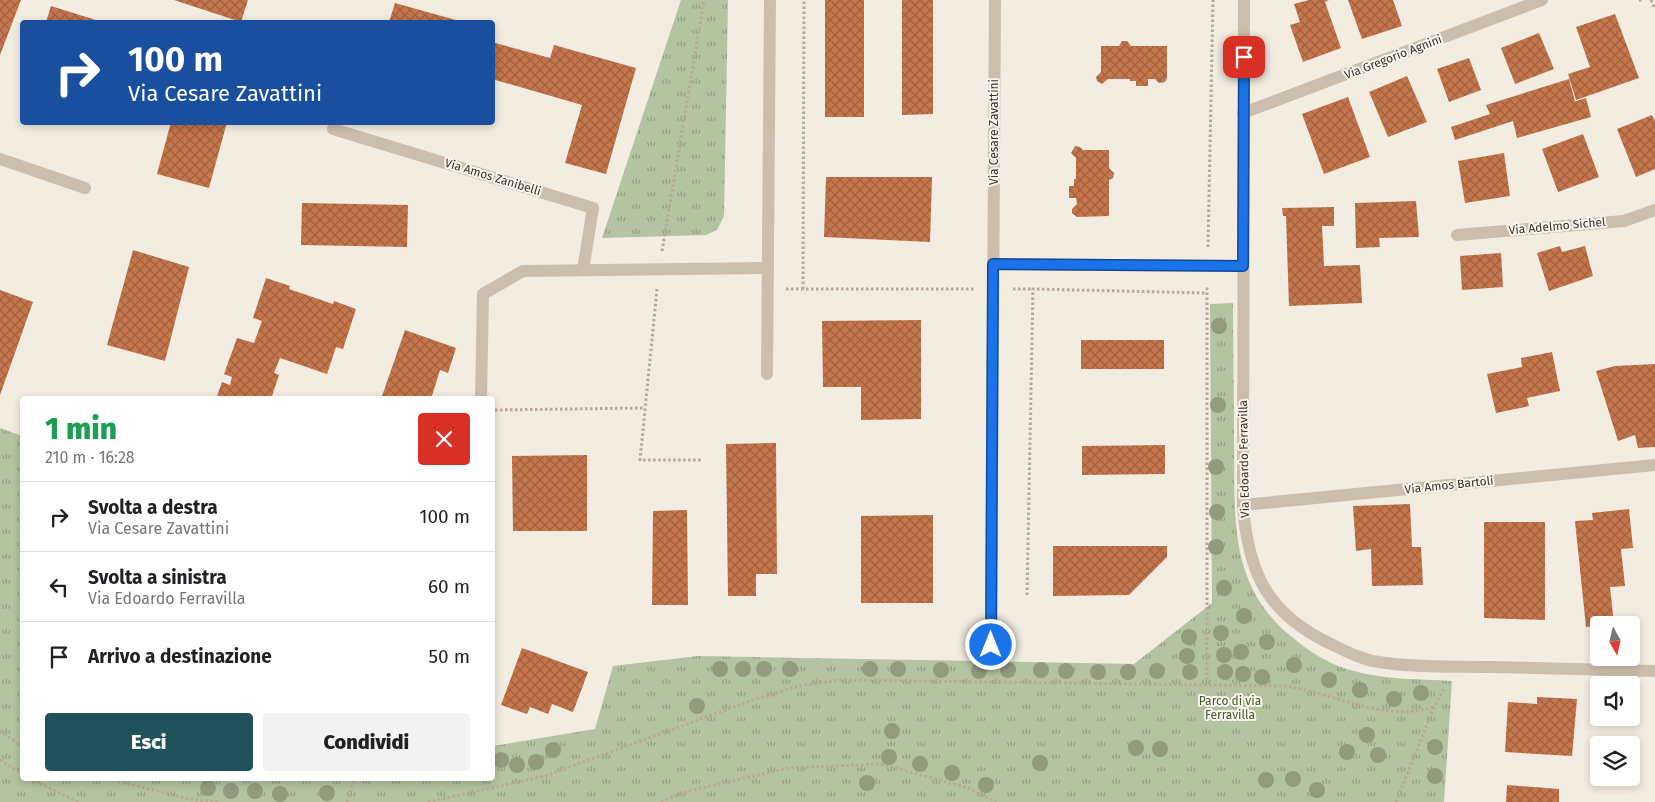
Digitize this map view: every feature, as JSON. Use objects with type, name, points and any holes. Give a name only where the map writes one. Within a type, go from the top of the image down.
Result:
[{"type":"street","points":[[767,374],[770,0]]},
{"type":"street","name":"Via Cesare Zavattini","points":[[991,645],[995,0]]},
{"type":"street","name":"Via Edoardo Ferravilla","points":[[1244,0],[1243,505],[1251,562],[1266,593],[1291,620],[1322,640],[1377,662],[1655,671]]},
{"type":"street","name":"Via Gregorio Agnini","points":[[1243,114],[1542,0]]},
{"type":"street","name":"Via Amos Zanibelli","points":[[333,129],[593,208],[583,270]]},
{"type":"street","points":[[0,159],[85,188]]},
{"type":"street","name":"Via Adelmo Sichel","points":[[1457,235],[1624,221],[1655,210]]},
{"type":"street","points":[[993,264],[1243,266]]},
{"type":"street","points":[[481,396],[483,294],[523,270],[768,268]]},
{"type":"street","name":"Via Amos Bartoli","points":[[1243,505],[1655,466]]},
{"type":"path","points":[[702,460],[640,460],[659,269],[704,0]]},
{"type":"path","points":[[803,289],[804,0]]},
{"type":"path","points":[[1207,685],[1207,266],[1213,0]]},
{"type":"path","points":[[1652,0],[1655,9]]},
{"type":"path","points":[[768,289],[1032,289],[1207,293]]},
{"type":"path","points":[[1027,594],[1032,289]]},
{"type":"path","points":[[495,410],[645,408]]},
{"type":"path","points":[[1396,802],[1434,707],[1456,666]]},
{"type":"path","points":[[428,802],[545,776],[798,686],[840,680],[1285,686],[1307,689],[1399,713],[1417,712],[1434,707]]},
{"type":"path","points":[[0,732],[20,745]]},
{"type":"path","points":[[0,760],[20,773]]},
{"type":"path","points":[[661,802],[685,792],[788,768],[881,764],[968,788],[996,802]]},
{"type":"path","points":[[35,781],[78,802]]},
{"type":"path","points":[[116,781],[194,800],[219,802]]},
{"type":"path","points":[[347,802],[353,781]]},
{"type":"green space","points":[[681,0],[728,0],[724,216],[717,230],[706,235],[602,238]]},
{"type":"green space","name":"Parco di via Ferravilla","points":[[1233,303],[1234,497],[1236,523],[1239,549],[1246,573],[1256,596],[1271,617],[1292,637],[1329,662],[1378,676],[1452,681],[1444,802],[0,802],[0,428],[20,435],[20,781],[495,781],[495,746],[595,729],[613,666],[698,656],[1134,664],[1212,603],[1210,304]]},
{"type":"building","points":[[0,0],[21,0],[0,55]]},
{"type":"building","points":[[174,0],[248,0],[242,20],[235,20]]},
{"type":"building","points":[[825,0],[864,0],[864,117],[825,117]]},
{"type":"building","points":[[902,0],[933,0],[933,114],[902,115]]},
{"type":"building","points":[[1309,0],[1329,0],[1325,2],[1341,48],[1303,62],[1290,25],[1300,22],[1294,4]]},
{"type":"building","points":[[1348,0],[1393,0],[1402,26],[1362,39]]},
{"type":"building","points":[[395,3],[456,20],[390,20]]},
{"type":"building","points":[[51,6],[96,20],[47,20]]},
{"type":"building","points":[[1615,14],[1639,78],[1576,100],[1568,74],[1590,67],[1576,27]]},
{"type":"building","points":[[1539,33],[1554,69],[1515,84],[1501,48]]},
{"type":"building","points":[[1122,41],[1127,41],[1131,46],[1167,46],[1167,78],[1165,82],[1159,83],[1155,79],[1148,79],[1148,86],[1136,86],[1136,81],[1130,81],[1130,79],[1108,79],[1102,84],[1097,81],[1096,77],[1101,72],[1101,46],[1119,46]]},
{"type":"building","points":[[495,43],[550,58],[554,45],[636,68],[606,174],[565,163],[582,105],[495,80]]},
{"type":"building","points":[[1469,58],[1481,90],[1449,102],[1437,69]]},
{"type":"building","points":[[1407,76],[1427,122],[1388,137],[1369,92]]},
{"type":"building","points":[[1569,79],[1575,101],[1573,102],[1586,98],[1591,117],[1517,138],[1513,121],[1455,140],[1451,127],[1490,114],[1486,105]]},
{"type":"building","points":[[1348,97],[1370,157],[1324,174],[1302,114]]},
{"type":"building","points":[[1652,115],[1655,121],[1655,169],[1636,177],[1617,129]]},
{"type":"building","points":[[170,125],[226,125],[209,188],[157,174]]},
{"type":"building","points":[[1583,134],[1599,177],[1558,192],[1542,149]]},
{"type":"building","points":[[1075,146],[1083,150],[1109,150],[1109,168],[1114,173],[1113,178],[1109,180],[1109,216],[1077,217],[1072,213],[1072,209],[1077,204],[1076,198],[1069,198],[1069,186],[1074,186],[1074,179],[1076,179],[1076,158],[1071,153]]},
{"type":"building","points":[[1504,153],[1510,196],[1465,203],[1458,161]]},
{"type":"building","points":[[826,177],[932,177],[930,242],[824,237]]},
{"type":"building","points":[[1416,201],[1419,237],[1379,238],[1380,247],[1356,248],[1355,203]]},
{"type":"building","points":[[302,203],[408,205],[407,247],[301,245]]},
{"type":"building","points":[[1334,207],[1334,226],[1322,226],[1324,266],[1360,265],[1362,303],[1289,306],[1286,216],[1283,216],[1282,208]]},
{"type":"building","points":[[1560,246],[1562,252],[1585,246],[1593,276],[1549,291],[1537,253]]},
{"type":"building","points":[[133,250],[189,267],[165,361],[107,345]]},
{"type":"building","points":[[1501,253],[1503,287],[1462,290],[1460,256]]},
{"type":"building","points":[[266,278],[290,286],[289,289],[333,304],[334,301],[356,309],[343,349],[336,347],[327,374],[280,358],[274,373],[279,375],[272,396],[217,396],[222,382],[230,385],[232,377],[224,374],[237,338],[254,343],[262,321],[253,318]]},
{"type":"building","points":[[0,290],[33,302],[0,395]]},
{"type":"building","points":[[921,320],[921,419],[861,420],[861,387],[823,387],[822,321]]},
{"type":"building","points":[[405,330],[456,348],[448,373],[440,370],[432,396],[382,396]]},
{"type":"building","points":[[1081,340],[1164,340],[1164,369],[1081,369]]},
{"type":"building","points":[[1552,352],[1560,391],[1527,398],[1529,406],[1496,413],[1487,374],[1522,367],[1521,358]]},
{"type":"building","points":[[1655,364],[1655,447],[1638,448],[1635,435],[1618,441],[1596,371],[1615,366]]},
{"type":"building","points":[[776,443],[777,574],[756,574],[756,596],[728,596],[726,444]]},
{"type":"building","points":[[1165,445],[1165,474],[1082,475],[1082,446]]},
{"type":"building","points":[[587,455],[587,531],[513,531],[512,456]]},
{"type":"building","points":[[1410,504],[1412,547],[1421,547],[1423,585],[1372,586],[1371,549],[1356,551],[1353,506]]},
{"type":"building","points":[[1629,509],[1633,548],[1621,549],[1625,586],[1610,587],[1613,616],[1590,616],[1590,627],[1586,627],[1575,521],[1593,520],[1592,513]]},
{"type":"building","points":[[687,510],[688,605],[652,605],[653,511]]},
{"type":"building","points":[[933,515],[933,603],[861,603],[861,516]]},
{"type":"building","points":[[1484,522],[1545,522],[1545,620],[1484,618]]},
{"type":"building","points":[[1053,546],[1167,546],[1167,557],[1129,595],[1053,596]]},
{"type":"building","points":[[522,648],[588,672],[573,712],[552,704],[548,714],[530,707],[527,714],[501,705]]},
{"type":"building","points":[[1537,697],[1577,699],[1572,756],[1505,752],[1508,702],[1537,704]]},
{"type":"building","points":[[1507,785],[1559,789],[1559,802],[1506,802]]},
{"type":"route","points":[[991,645],[993,264],[1243,266],[1244,57]]}]
